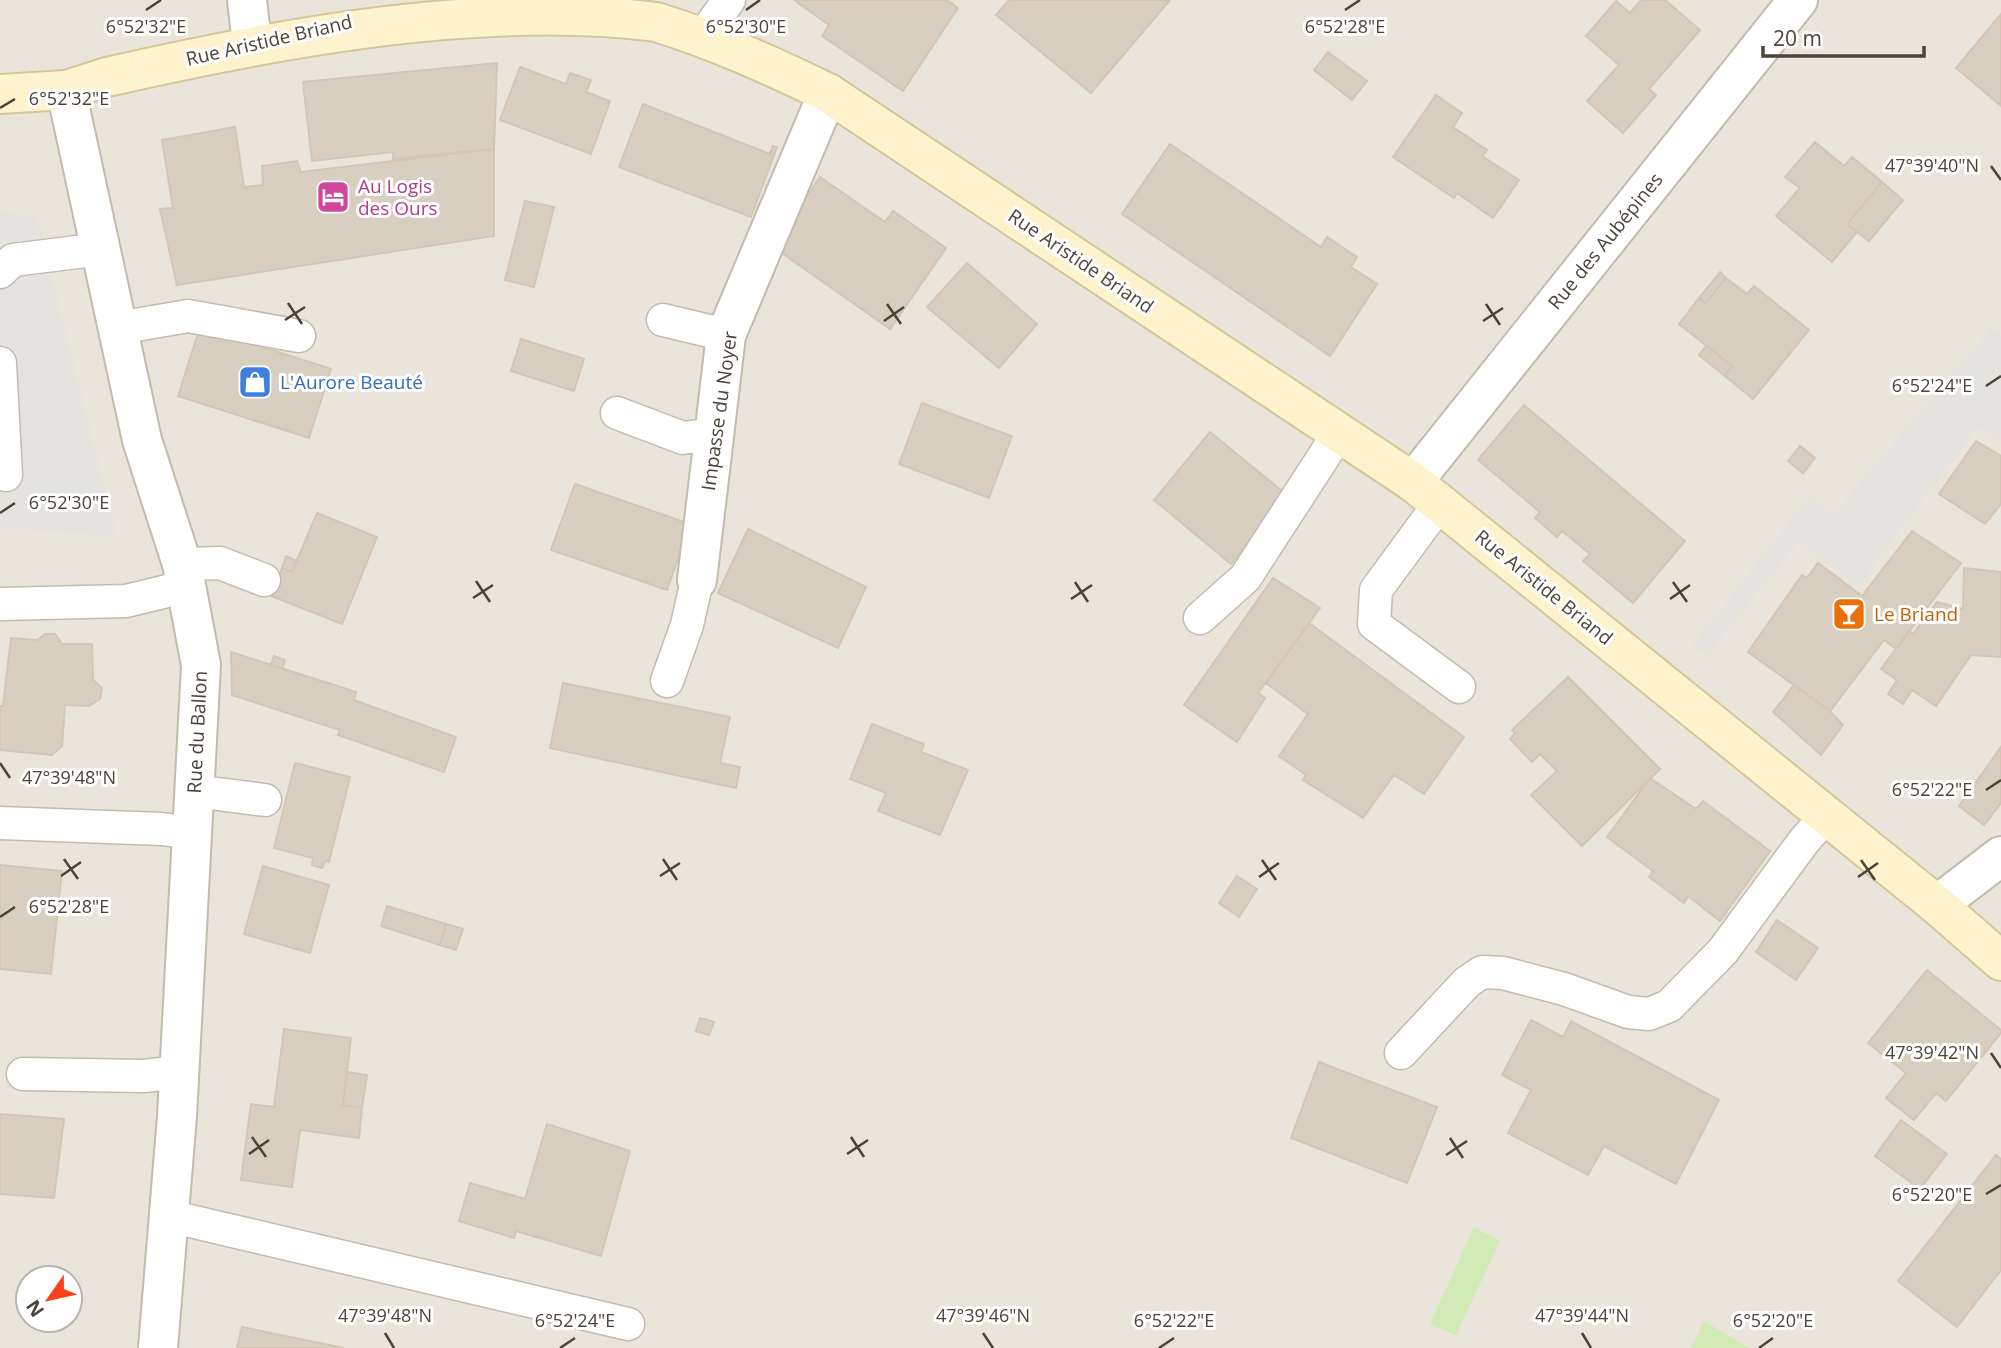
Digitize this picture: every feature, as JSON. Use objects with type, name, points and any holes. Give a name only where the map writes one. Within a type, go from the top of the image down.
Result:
[{"type":"street","points":[[247,0],[252,44]]},
{"type":"street","name":"Rue des Aubépines","points":[[1426,493],[1798,0]]},
{"type":"street","name":"Rue Aristide Briand","points":[[0,94],[66,90],[107,77],[359,19],[492,1],[600,5],[765,62],[828,93],[1426,493],[1937,905],[2001,961]]},
{"type":"street","name":"Rue du Ballon","points":[[66,90],[142,440],[185,575],[201,665],[169,1216],[158,1348]]},
{"type":"street","name":"Impasse du Noyer","points":[[697,580],[726,334],[828,93]]},
{"type":"street","points":[[1937,905],[2001,856]]},
{"type":"lane","points":[[701,38],[729,0]]},
{"type":"lane","points":[[0,272],[13,260],[101,249]]},
{"type":"lane","points":[[118,328],[188,316],[299,336]]},
{"type":"lane","points":[[663,320],[726,334]]},
{"type":"lane","points":[[0,363],[6,475]]},
{"type":"lane","points":[[617,413],[683,439],[714,435]]},
{"type":"lane","points":[[1200,618],[1245,578],[1339,433]]},
{"type":"lane","points":[[1426,493],[1376,590],[1374,624],[1459,687]]},
{"type":"lane","points":[[0,604],[126,601],[219,563],[264,580]]},
{"type":"lane","points":[[667,681],[687,625],[697,580]]},
{"type":"lane","points":[[194,791],[265,800]]},
{"type":"lane","points":[[1401,1053],[1467,982],[1482,972],[1503,973],[1564,989],[1628,1012],[1649,1014],[1669,1006],[1723,951],[1804,841],[1825,817]]},
{"type":"lane","points":[[0,823],[162,829],[192,833]]},
{"type":"lane","points":[[23,1074],[144,1076],[178,1072]]},
{"type":"lane","points":[[169,1216],[628,1324]]},
{"type":"shaded area","points":[[0,0],[2001,0],[2001,1348],[0,1348]]},
{"type":"shaded area","points":[[0,211],[37,217],[117,536],[0,528]]},
{"type":"shaded area","points":[[1991,328],[2001,335],[2001,441],[1978,428],[1858,586],[1799,542],[1707,656],[1692,645],[1809,496],[1833,514]]},
{"type":"green space","points":[[1474,1227],[1500,1241],[1456,1335],[1430,1324]]},
{"type":"green space","points":[[1704,1321],[1749,1348],[1691,1348]]},
{"type":"building","points":[[794,0],[947,0],[958,8],[903,91],[822,36],[829,25]]},
{"type":"building","points":[[1009,0],[1170,0],[1091,93],[996,15]]},
{"type":"building","points":[[1641,0],[1665,0],[1700,30],[1649,89],[1656,95],[1623,133],[1587,101],[1619,65],[1586,36],[1616,1],[1630,13]]},
{"type":"building","points":[[2001,14],[2001,106],[1956,68]]},
{"type":"building","points":[[1328,52],[1367,81],[1352,100],[1314,70]]},
{"type":"building","points":[[497,63],[494,149],[393,159],[393,152],[312,161],[303,82]]},
{"type":"building","points":[[520,67],[566,84],[570,73],[591,80],[586,92],[610,101],[591,154],[500,120]]},
{"type":"building","points":[[1436,95],[1462,113],[1453,127],[1487,150],[1482,156],[1519,180],[1493,218],[1457,193],[1454,198],[1393,157]]},
{"type":"building","points":[[643,104],[770,154],[773,146],[777,147],[751,217],[619,167]]},
{"type":"building","name":"Au Logis des Ours","points":[[235,127],[244,187],[263,185],[262,166],[297,161],[301,172],[494,149],[494,236],[177,285],[160,209],[173,208],[162,140]]},
{"type":"building","points":[[1815,142],[1844,166],[1852,157],[1882,182],[1847,224],[1857,232],[1832,262],[1776,216],[1800,188],[1785,177]]},
{"type":"building","points":[[1170,144],[1321,247],[1327,237],[1357,257],[1351,267],[1377,284],[1330,356],[1122,214]]},
{"type":"building","points":[[820,177],[885,222],[893,211],[946,248],[890,329],[772,246]]},
{"type":"building","points":[[1882,182],[1903,200],[1869,241],[1847,224]]},
{"type":"building","points":[[525,201],[554,207],[534,287],[505,280]]},
{"type":"building","points":[[967,263],[1037,324],[999,368],[927,307]]},
{"type":"building","points":[[1720,272],[1726,278],[1706,303],[1699,298]]},
{"type":"building","points":[[1726,278],[1747,294],[1754,286],[1809,330],[1753,399],[1725,376],[1732,366],[1679,324],[1699,298],[1706,303]]},
{"type":"building","name":"L'Aurore Beauté","points":[[200,327],[331,369],[309,438],[178,396]]},
{"type":"building","points":[[521,339],[584,359],[574,391],[511,371]]},
{"type":"building","points":[[1706,346],[1732,366],[1725,376],[1699,355]]},
{"type":"building","points":[[922,403],[1012,436],[989,498],[899,464]]},
{"type":"building","points":[[1524,405],[1685,541],[1633,603],[1583,561],[1590,554],[1562,531],[1557,537],[1535,518],[1540,512],[1478,460]]},
{"type":"building","points":[[1210,432],[1287,495],[1231,564],[1154,500]]},
{"type":"building","points":[[1976,441],[2001,456],[2001,504],[1985,524],[1939,494]]},
{"type":"building","points":[[1800,446],[1815,458],[1803,473],[1788,461]]},
{"type":"building","points":[[575,484],[690,524],[667,590],[551,550]]},
{"type":"building","points":[[317,513],[377,537],[342,624],[271,596],[282,568],[292,572]]},
{"type":"building","points":[[748,529],[866,587],[838,648],[718,593]]},
{"type":"building","name":"Le Briand","points":[[1912,531],[1961,563],[1896,649],[1884,640],[1830,711],[1748,652],[1802,575],[1807,578],[1818,563],[1862,596]]},
{"type":"building","points":[[286,556],[297,561],[292,572],[282,568]]},
{"type":"building","points":[[1964,568],[2001,572],[2001,657],[1971,655],[1936,706],[1912,690],[1903,704],[1888,694],[1897,680],[1881,669],[1909,631],[1913,634],[1937,602],[1963,609]]},
{"type":"building","points":[[1273,578],[1320,608],[1258,693],[1265,698],[1237,742],[1184,705]]},
{"type":"building","points":[[1309,623],[1464,737],[1424,794],[1394,775],[1363,818],[1303,780],[1306,775],[1279,756],[1308,714],[1266,683]]},
{"type":"building","points":[[45,634],[55,634],[62,644],[92,644],[93,680],[102,688],[100,699],[89,706],[65,705],[62,746],[52,755],[0,750],[0,706],[3,706],[11,638],[37,640]]},
{"type":"building","points":[[231,652],[356,692],[354,700],[456,737],[444,772],[338,735],[340,730],[232,695]]},
{"type":"building","points":[[274,656],[285,660],[282,669],[271,665]]},
{"type":"building","points":[[1568,677],[1660,769],[1582,846],[1531,795],[1557,771],[1540,754],[1532,762],[1510,739],[1515,733],[1512,730]]},
{"type":"building","points":[[563,683],[730,717],[720,763],[740,767],[736,788],[550,748]]},
{"type":"building","points":[[1794,685],[1830,711],[1843,725],[1821,755],[1773,712]]},
{"type":"building","points":[[872,724],[924,744],[921,752],[968,770],[940,835],[878,811],[886,793],[850,779]]},
{"type":"building","points":[[2001,747],[2001,803],[1984,825],[1959,806]]},
{"type":"building","points":[[295,763],[350,777],[329,862],[325,861],[322,868],[312,865],[313,858],[274,848]]},
{"type":"building","points":[[1650,778],[1696,809],[1703,801],[1770,851],[1720,921],[1688,896],[1684,903],[1649,877],[1653,871],[1607,837]]},
{"type":"building","points":[[0,865],[62,871],[51,974],[0,969]]},
{"type":"building","points":[[263,866],[329,885],[310,953],[244,934]]},
{"type":"building","points":[[1237,876],[1257,889],[1239,917],[1219,903]]},
{"type":"building","points":[[387,906],[446,924],[440,945],[381,926]]},
{"type":"building","points":[[1777,920],[1818,948],[1796,980],[1756,952]]},
{"type":"building","points":[[446,924],[463,929],[456,950],[440,945]]},
{"type":"building","points":[[1927,970],[2001,1030],[2001,1033],[1946,1101],[1936,1093],[1914,1120],[1886,1098],[1906,1073],[1868,1043]]},
{"type":"building","points":[[700,1018],[714,1022],[709,1035],[696,1031]]},
{"type":"building","points":[[1531,1020],[1563,1037],[1571,1021],[1719,1100],[1676,1184],[1604,1146],[1588,1175],[1508,1133],[1531,1090],[1502,1075]]},
{"type":"building","points":[[284,1029],[351,1038],[343,1105],[362,1108],[359,1138],[300,1130],[292,1187],[241,1180],[251,1104],[274,1107]]},
{"type":"building","points":[[1319,1062],[1437,1107],[1407,1183],[1291,1138]]},
{"type":"building","points":[[347,1072],[367,1075],[362,1108],[343,1105]]},
{"type":"building","points":[[0,1114],[64,1119],[54,1198],[0,1194]]},
{"type":"building","points":[[1901,1120],[1947,1154],[1920,1189],[1875,1156]]},
{"type":"building","points":[[547,1124],[630,1151],[601,1256],[516,1231],[514,1238],[459,1221],[470,1183],[525,1199]]},
{"type":"building","points":[[1996,1155],[2001,1159],[2001,1270],[1957,1327],[1898,1281]]},
{"type":"building","points":[[242,1327],[344,1348],[237,1348]]},
{"type":"place","name":"Au Logis des Ours","points":[[333,197]]},
{"type":"place","name":"L'Aurore Beauté","points":[[255,382]]},
{"type":"place","name":"Le Briand","points":[[1849,614]]}]
